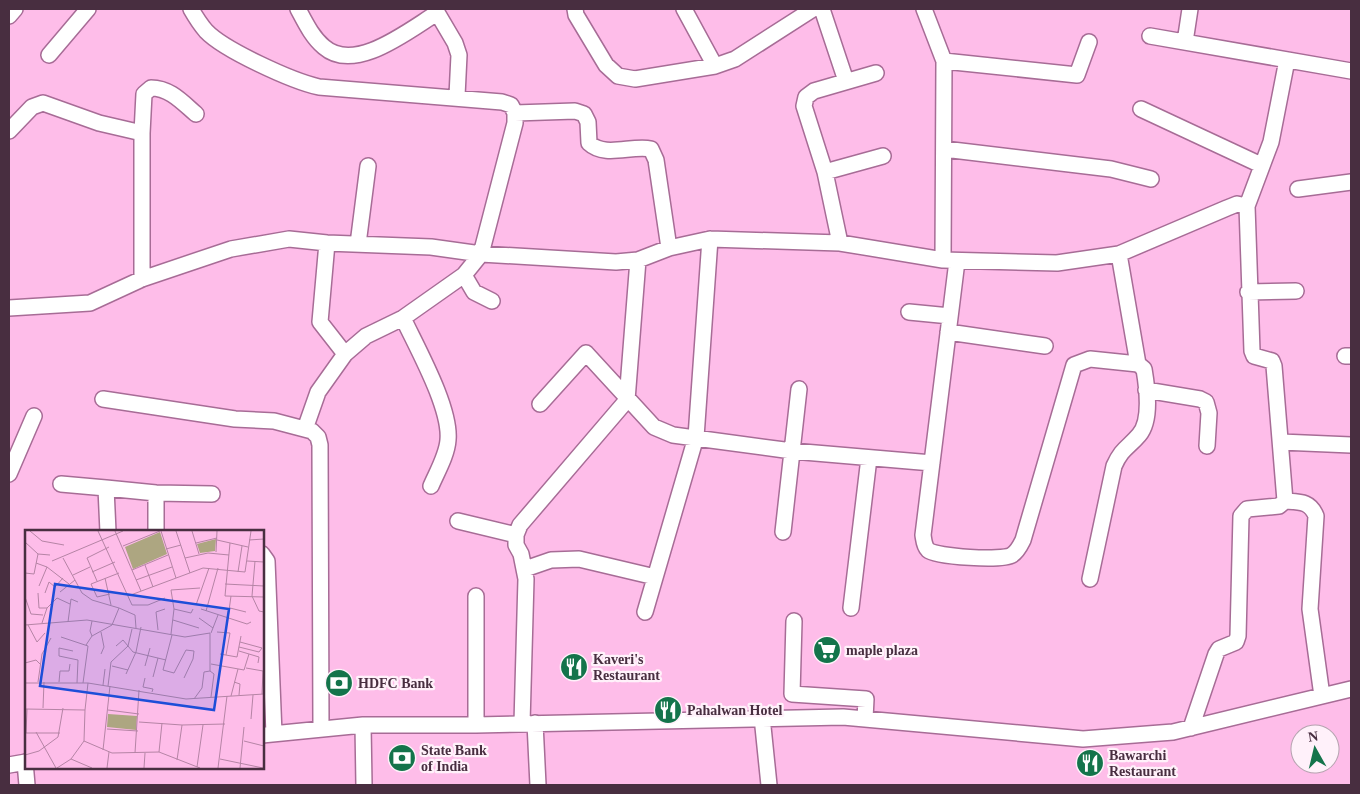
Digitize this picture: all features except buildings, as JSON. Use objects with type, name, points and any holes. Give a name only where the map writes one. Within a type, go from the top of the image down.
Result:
[{"type":"street","points":[[9,16],[15,9]]},
{"type":"street","points":[[49,56],[88,9]]},
{"type":"street","points":[[191,9],[206,31],[220,42],[300,83],[319,87],[457,96],[502,102],[511,105],[515,113],[515,123],[481,254],[464,275],[403,318],[366,336],[345,354],[318,392],[305,429]]},
{"type":"street","points":[[298,9],[311,33],[325,48],[346,56],[367,54],[436,11],[459,55],[457,96]]},
{"type":"street","points":[[684,9],[715,66]]},
{"type":"street","points":[[576,10],[606,65],[618,76],[635,79],[715,66],[735,59],[813,9]]},
{"type":"street","points":[[822,9],[846,81]]},
{"type":"street","points":[[924,9],[944,62],[944,149],[950,260],[950,316],[923,536],[924,544],[929,551],[940,554],[999,559],[1011,556],[1018,550],[1023,540],[1074,365],[1090,359],[1138,364],[1144,369],[1146,390],[1144,426],[1139,435],[1120,452],[1114,466],[1090,578]]},
{"type":"street","points":[[1185,42],[1190,9]]},
{"type":"street","points":[[1150,36],[1351,71]]},
{"type":"street","points":[[944,62],[1077,75],[1088,42]]},
{"type":"street","points":[[1285,501],[1274,366],[1272,361],[1254,356],[1252,351],[1248,292],[1247,206],[1271,142],[1287,60]]},
{"type":"street","points":[[840,244],[825,172],[804,106],[806,97],[814,91],[876,74]]},
{"type":"street","points":[[142,279],[142,133],[144,94],[151,88],[160,88],[171,92],[196,114]]},
{"type":"street","points":[[9,131],[32,107],[43,103],[99,123],[142,133]]},
{"type":"street","points":[[1141,108],[1261,166]]},
{"type":"street","points":[[515,113],[575,112],[584,114],[588,122],[589,143],[596,149],[608,151],[637,146],[651,149],[656,160],[669,248]]},
{"type":"street","points":[[944,149],[1111,169],[1151,180]]},
{"type":"street","points":[[825,172],[883,156]]},
{"type":"street","points":[[358,244],[368,166]]},
{"type":"street","points":[[1298,189],[1351,182]]},
{"type":"street","points":[[9,308],[90,302],[142,279],[231,249],[289,239],[327,243],[431,246],[481,254],[616,262],[638,260],[669,248],[710,239],[840,244],[950,260],[1057,263],[1120,254],[1237,204],[1247,206]]},
{"type":"street","points":[[645,612],[696,437],[710,239]]},
{"type":"street","points":[[327,243],[320,322],[345,354]]},
{"type":"street","points":[[1120,254],[1138,364]]},
{"type":"street","points":[[538,785],[528,723],[525,569],[516,544],[516,535],[520,525],[627,400],[638,260]]},
{"type":"street","points":[[464,275],[474,292],[492,301]]},
{"type":"street","points":[[1248,292],[1296,291]]},
{"type":"street","points":[[909,312],[950,316]]},
{"type":"street","points":[[403,318],[445,411],[448,428],[448,442],[431,486]]},
{"type":"street","points":[[948,332],[1045,346]]},
{"type":"street","points":[[540,404],[586,353],[627,400],[654,427],[663,432],[673,435],[792,450],[932,463]]},
{"type":"street","points":[[783,532],[799,389]]},
{"type":"street","points":[[1146,390],[1200,399],[1206,402],[1209,413],[1206,446]]},
{"type":"street","points":[[104,399],[235,419],[274,421],[305,429],[318,437],[320,445],[321,729]]},
{"type":"street","points":[[9,474],[34,416]]},
{"type":"street","points":[[1281,442],[1351,445]]},
{"type":"street","points":[[851,608],[869,458]]},
{"type":"street","points":[[61,484],[156,493],[212,494]]},
{"type":"street","points":[[106,488],[108,530]]},
{"type":"street","points":[[156,493],[156,530]]},
{"type":"street","points":[[1191,728],[1218,649],[1236,642],[1238,636],[1241,516],[1247,509],[1279,506],[1285,501],[1303,502],[1309,504],[1316,516],[1310,609],[1322,696]]},
{"type":"street","points":[[458,521],[516,535]]},
{"type":"street","points":[[264,556],[267,560],[268,735],[363,725],[476,725],[762,717],[865,719],[1083,739],[1138,736],[1191,728],[1351,689]]},
{"type":"street","points":[[525,569],[551,560],[579,559],[655,578]]},
{"type":"street","points":[[476,596],[476,725]]},
{"type":"street","points":[[794,621],[792,694],[866,699],[865,719]]},
{"type":"street","points":[[762,717],[768,785]]},
{"type":"street","points":[[363,725],[364,785]]},
{"type":"street","points":[[9,765],[25,762]]},
{"type":"street","points":[[26,769],[27,785]]},
{"type":"place","name":"maple plaza","points":[[827,650]]},
{"type":"place","name":"Kaveri's Restaurant","points":[[574,667]]},
{"type":"place","name":"HDFC Bank","points":[[339,683]]},
{"type":"place","name":"Pahalwan Hotel","points":[[668,710]]},
{"type":"place","name":"State Bank of India","points":[[402,758]]},
{"type":"place","name":"Bawarchi Restaurant","points":[[1090,763]]}]
